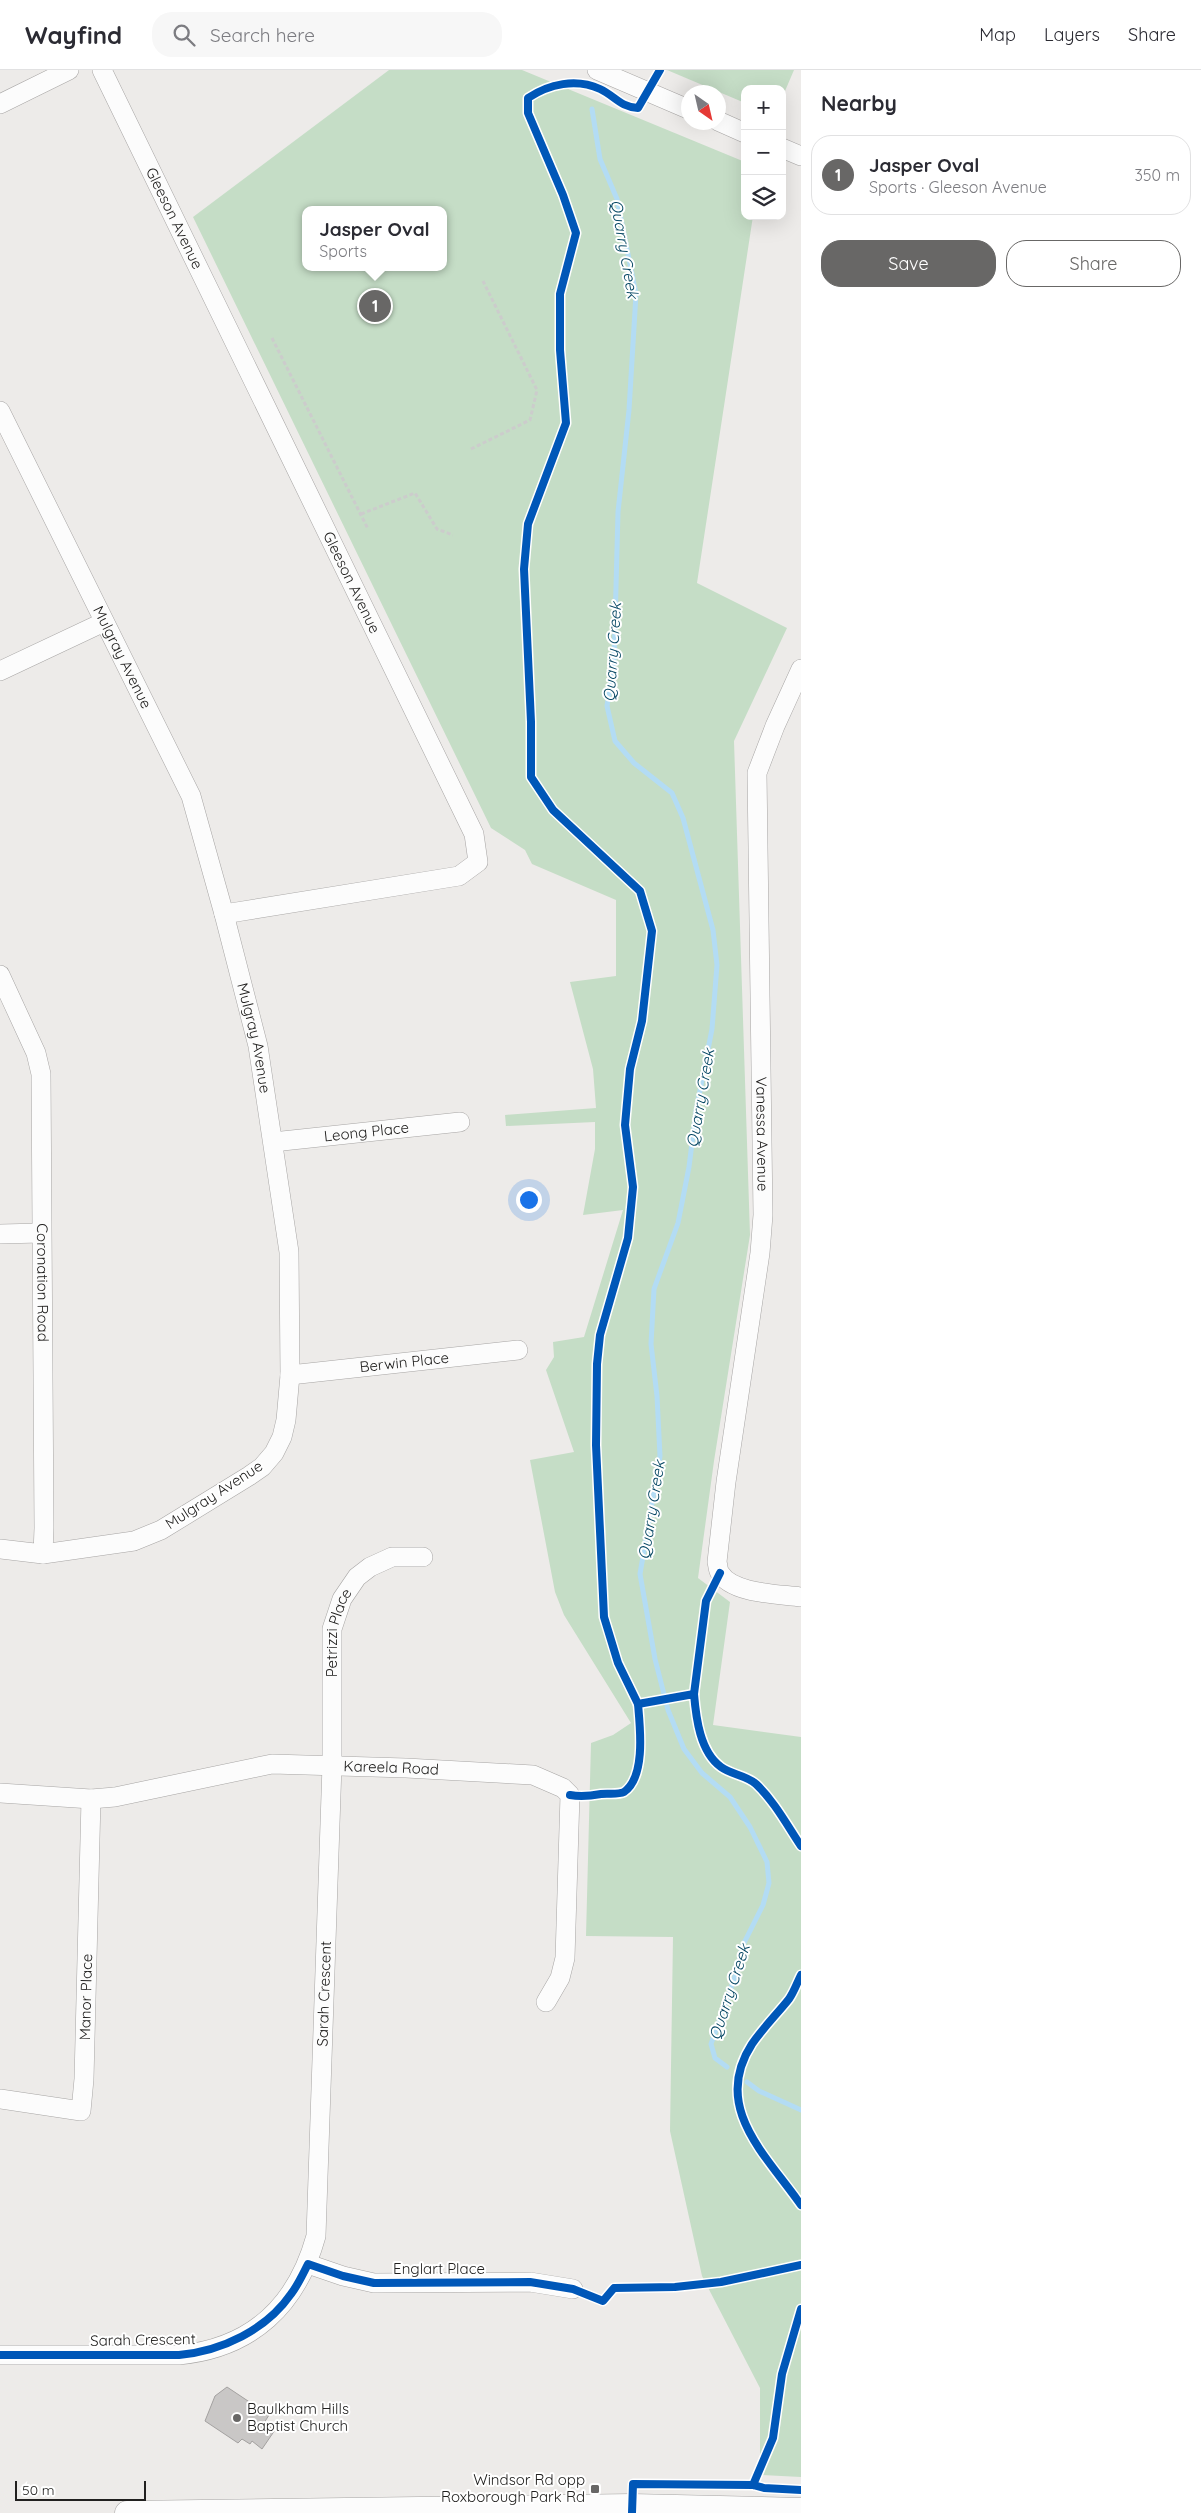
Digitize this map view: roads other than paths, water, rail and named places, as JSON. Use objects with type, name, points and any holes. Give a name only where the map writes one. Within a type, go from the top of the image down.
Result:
[{"type":"main road","points":[[127,2513],[517,2507],[801,2510]]},
{"type":"street","points":[[0,104],[49,74],[69,70]]},
{"type":"street","name":"Gleeson Avenue","points":[[102,70],[474,834],[478,862],[459,876],[224,914]]},
{"type":"street","points":[[597,70],[681,106]]},
{"type":"street","points":[[726,125],[741,131]]},
{"type":"street","points":[[786,150],[801,156]]},
{"type":"street","name":"Mulgray Avenue","points":[[0,411],[191,796],[258,1046],[289,1252],[290,1374],[286,1420],[282,1437],[274,1453],[262,1467],[161,1530],[134,1541],[43,1554]]},
{"type":"street","points":[[0,671],[104,622]]},
{"type":"street","name":"Vanessa Avenue","points":[[801,669],[775,726],[757,773],[763,1215],[726,1482],[717,1562],[720,1573],[744,1589],[801,1596]]},
{"type":"street","name":"Coronation Road","points":[[0,976],[36,1053],[41,1074],[43,1554]]},
{"type":"street","name":"Leong Place","points":[[273,1142],[460,1122]]},
{"type":"street","points":[[0,1234],[41,1233]]},
{"type":"street","name":"Berwin Place","points":[[290,1374],[518,1350]]},
{"type":"street","points":[[0,1549],[43,1554]]},
{"type":"street","name":"Petrizzi Place","points":[[332,1765],[332,1628],[342,1599],[357,1577],[370,1567],[392,1557],[423,1557]]},
{"type":"street","name":"Kareela Road","points":[[0,1793],[91,1799],[115,1797],[272,1764],[332,1765],[533,1775],[555,1784],[570,1796],[565,1958],[560,1978],[546,2002]]},
{"type":"street","name":"Sarah Crescent","points":[[0,2355],[180,2355],[204,2353],[229,2344],[273,2314],[291,2295],[308,2264],[316,2236],[332,1765]]},
{"type":"street","name":"Manor Place","points":[[0,2099],[81,2111],[84,2079],[91,1799]]},
{"type":"street","name":"Englart Place","points":[[308,2264],[343,2276],[374,2283],[530,2282],[573,2289]]},
{"type":"waterway","name":"Quarry Creek","points":[[592,109],[600,159],[617,199],[636,294],[629,410],[618,512],[614,662],[607,706],[615,741],[634,763],[672,793],[683,818],[713,930],[717,965],[712,1029],[696,1111],[689,1167],[678,1223],[654,1289],[651,1344],[657,1396],[660,1456],[640,1574],[655,1659],[668,1710],[684,1749],[702,1773],[730,1797],[750,1827],[767,1862],[769,1883],[763,1905],[742,1947],[738,1968],[711,2044],[715,2058],[727,2067]]},
{"type":"waterway","name":"Quarry Creek","points":[[747,2082],[759,2091],[801,2110]]},
{"type":"place","name":"Jasper Oval","points":[[375,306]]},
{"type":"place","name":"Baulkham Hills Baptist Church","points":[[237,2418]]},
{"type":"place","name":"Windsor Rd opp Roxborough Park Rd","points":[[595,2489]]}]
